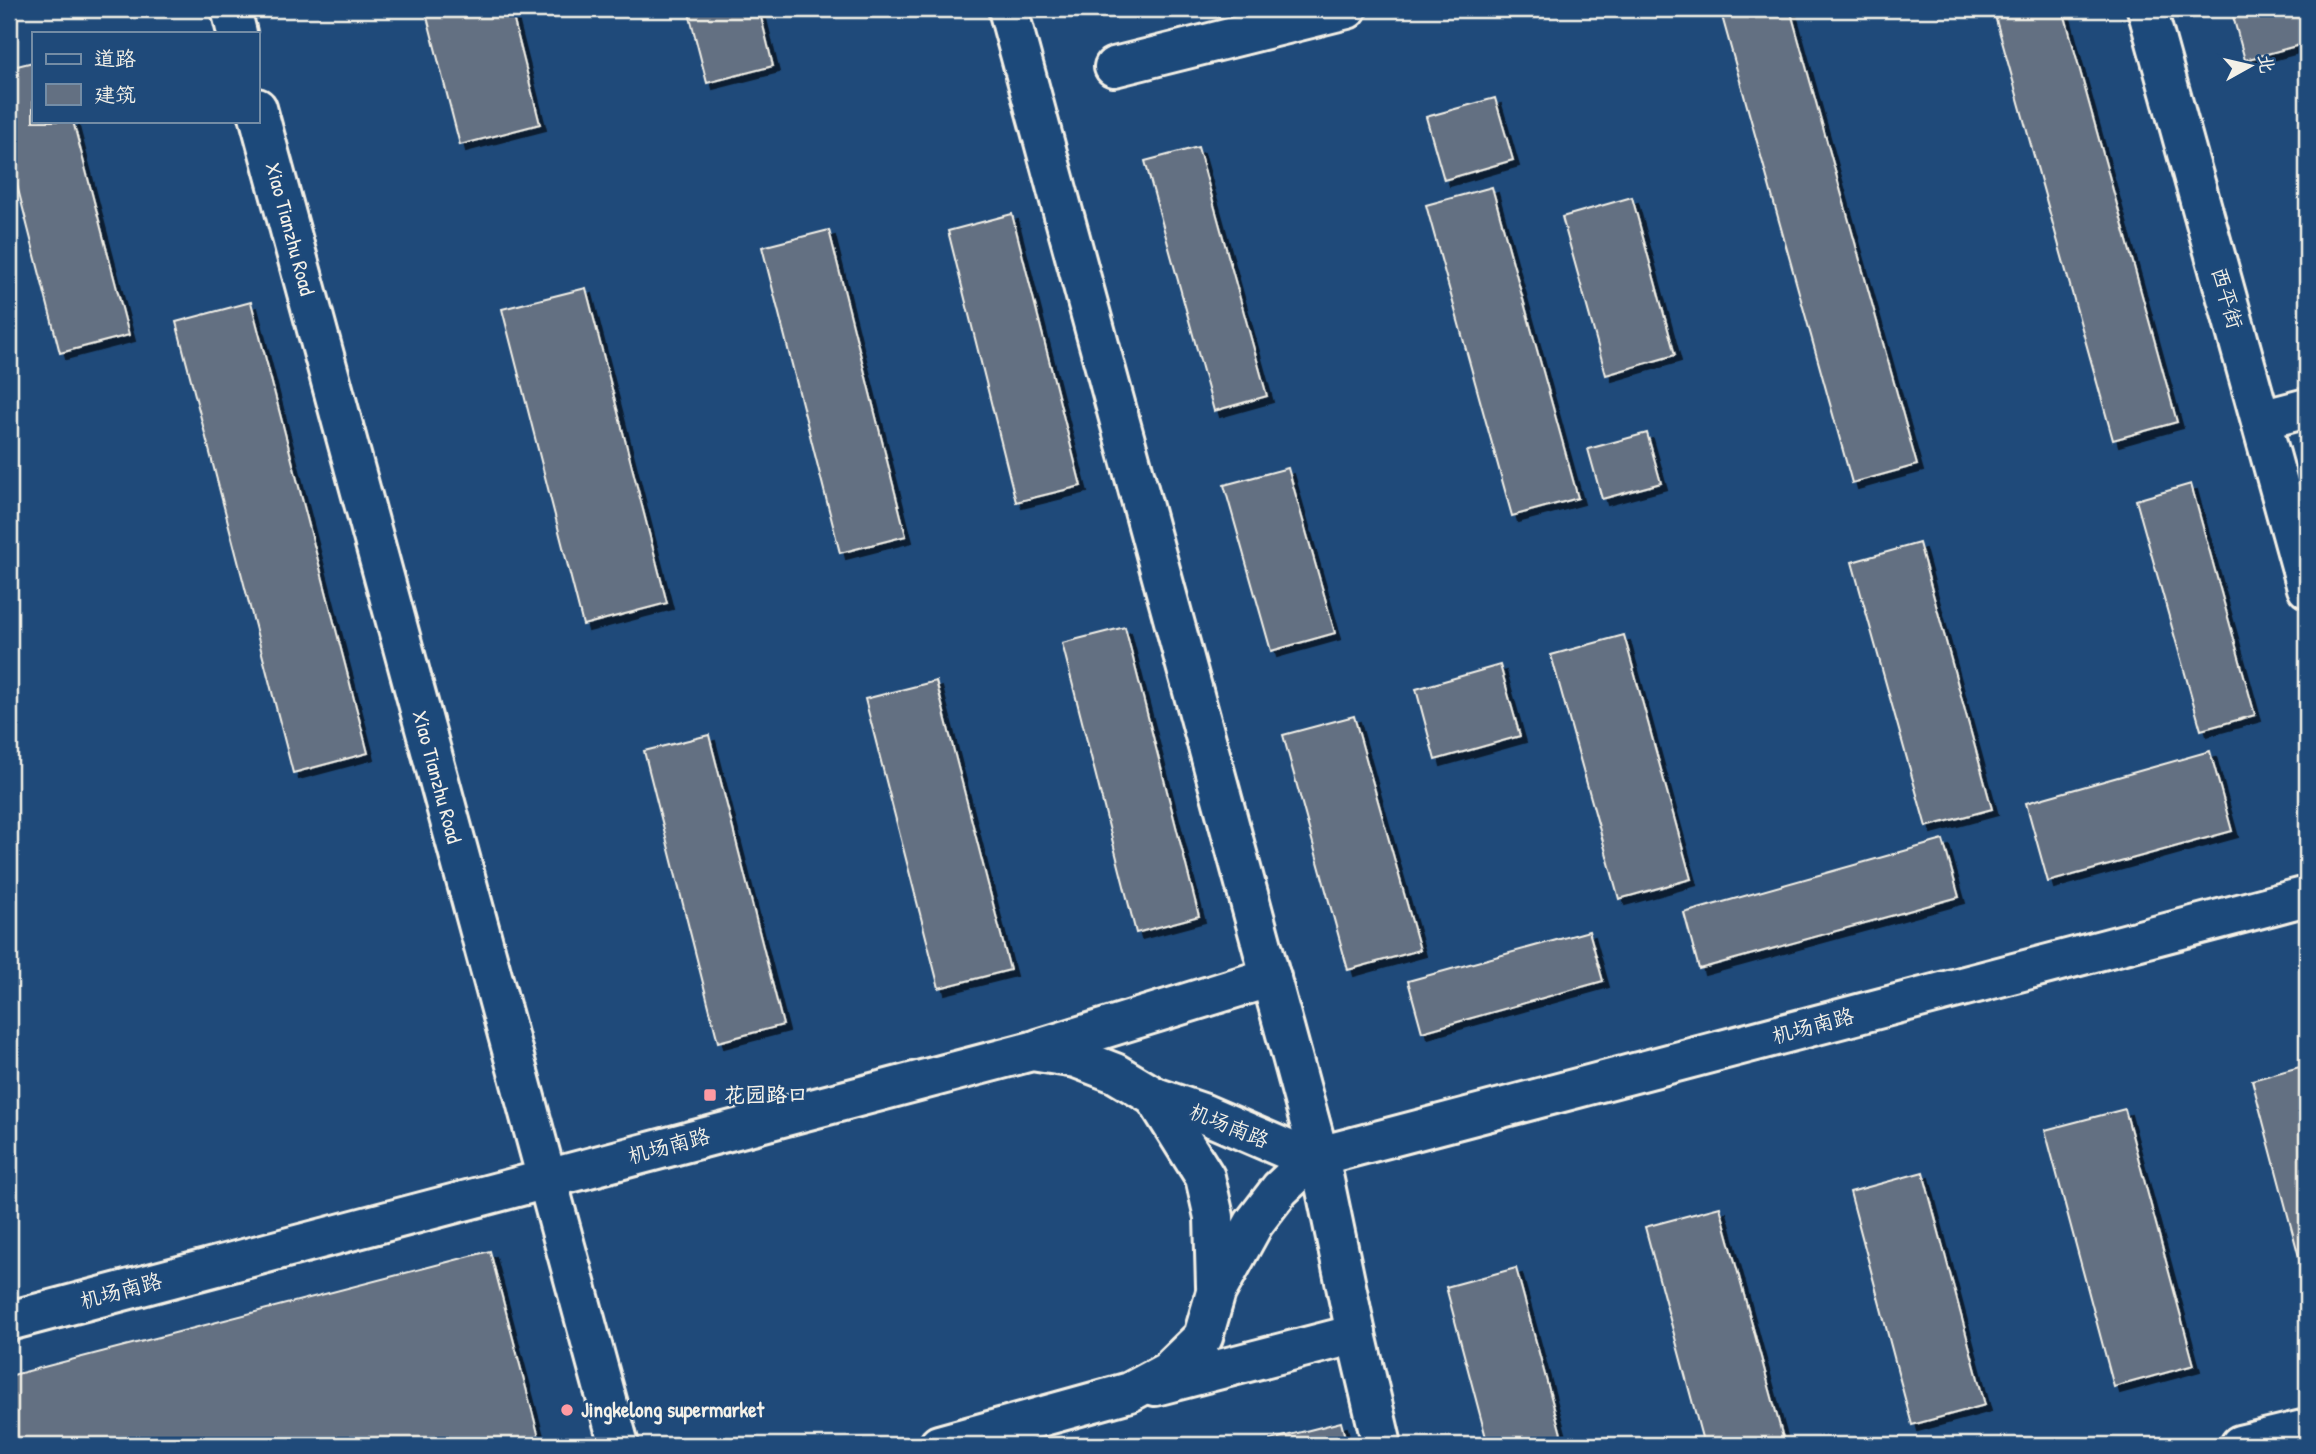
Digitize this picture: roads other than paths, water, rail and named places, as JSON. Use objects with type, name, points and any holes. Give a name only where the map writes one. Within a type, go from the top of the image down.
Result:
[{"type":"street","points":[[231,9],[237,32]]},
{"type":"street","points":[[1008,9],[1319,1156],[1382,1445]]},
{"type":"street","points":[[1114,67],[1348,9]]},
{"type":"street","name":"西平街","points":[[2147,9],[2307,588]]},
{"type":"street","name":"Xiao Tianzhu Road","points":[[259,115],[619,1445]]},
{"type":"street","points":[[2261,420],[2307,408]]},
{"type":"street","name":"机场南路","points":[[939,1445],[1130,1392],[1167,1372],[1203,1337],[1216,1292],[1254,1223],[1280,1189],[1319,1156],[2307,896]]},
{"type":"street","points":[[1032,1051],[1271,977]]},
{"type":"street","name":"机场南路","points":[[9,1321],[1032,1051],[1076,1058],[1115,1073],[1155,1097],[1202,1113],[1288,1150],[1319,1156]]},
{"type":"street","points":[[1155,1097],[1205,1177],[1214,1217],[1216,1292]]},
{"type":"street","points":[[1130,1392],[1356,1334]]},
{"type":"street","points":[[2240,1445],[2307,1429]]},
{"type":"place","name":"花园路口","points":[[710,1095]]},
{"type":"place","name":"Jingkelong supermarket","points":[[567,1410]]}]
